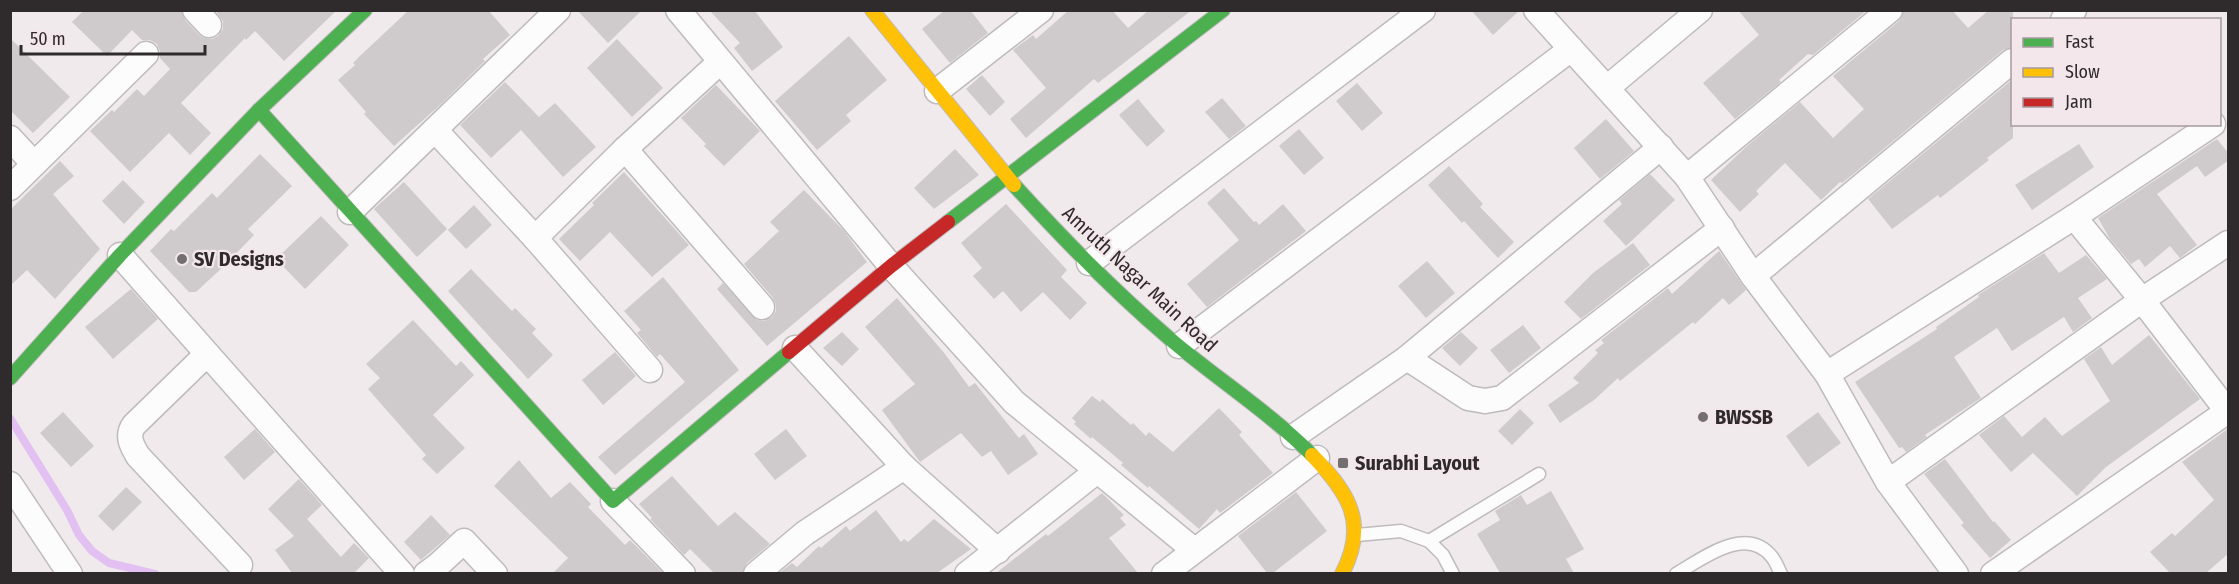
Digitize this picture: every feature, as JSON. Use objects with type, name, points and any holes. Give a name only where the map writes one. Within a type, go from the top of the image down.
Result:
[{"type":"street","points":[[10,378],[120,255],[259,110],[365,10]]},
{"type":"street","points":[[350,212],[558,10]]},
{"type":"street","points":[[678,10],[891,266],[1014,402],[1194,550]]},
{"type":"street","name":"Amruth Nagar Main Road","points":[[872,10],[1008,178],[1089,263],[1179,346],[1317,458],[1348,500],[1356,535],[1348,564],[1342,573]]},
{"type":"street","points":[[937,91],[1041,10]]},
{"type":"street","points":[[613,501],[891,266],[1223,10]]},
{"type":"street","points":[[1089,263],[1424,10]]},
{"type":"street","points":[[1536,10],[1687,177],[1753,276],[1827,374],[1888,482],[1956,573]]},
{"type":"street","points":[[1607,88],[1700,10]]},
{"type":"street","points":[[1687,177],[1890,10]]},
{"type":"street","points":[[1179,346],[1571,49]]},
{"type":"street","points":[[10,188],[146,54]]},
{"type":"street","points":[[535,238],[625,148],[720,62]]},
{"type":"street","points":[[1753,276],[2011,63]]},
{"type":"street","points":[[259,110],[613,501],[683,573]]},
{"type":"street","points":[[1827,374],[2074,217],[2210,126]]},
{"type":"street","points":[[435,130],[535,238],[650,370]]},
{"type":"street","points":[[10,138],[34,164]]},
{"type":"street","points":[[1293,437],[1407,358],[1661,147]]},
{"type":"street","points":[[625,148],[762,307]]},
{"type":"street","points":[[1993,573],[2228,412],[2142,300],[2074,217]]},
{"type":"street","points":[[1407,358],[1468,398],[1485,401],[1502,398],[1722,228]]},
{"type":"street","points":[[1888,482],[2142,300],[2229,243]]},
{"type":"street","points":[[120,255],[402,573]]},
{"type":"street","points":[[795,348],[904,467],[998,551]]},
{"type":"street","points":[[207,354],[134,425],[130,436],[132,446],[138,456],[240,566]]},
{"type":"street","points":[[1164,573],[1317,458]]},
{"type":"street","points":[[756,573],[805,533],[904,467]]},
{"type":"street","points":[[967,573],[998,551],[1097,471]]},
{"type":"street","points":[[13,494],[70,573]]},
{"type":"street","points":[[426,573],[464,541],[495,573]]},
{"type":"lane","points":[[1429,541],[1539,474]]},
{"type":"lane","points":[[1356,535],[1401,531],[1429,541],[1443,555],[1453,573]]},
{"type":"lane","points":[[1676,573],[1721,548],[1741,542],[1755,544],[1771,556],[1781,573]]},
{"type":"building","points":[[84,10],[181,10],[185,20],[199,35],[212,39],[218,36],[223,29],[223,21],[215,10],[337,10],[284,61],[255,31],[246,40],[245,38],[181,103],[211,133],[190,155],[169,133],[130,172],[90,131],[112,110],[114,112],[137,89],[144,96],[170,69],[160,58],[157,44],[150,40],[142,40],[132,30],[107,56],[72,22]]},
{"type":"building","points":[[409,10],[488,10],[510,35],[483,59],[485,61],[440,105],[394,146],[364,114],[366,112],[338,80]]},
{"type":"building","points":[[577,10],[642,10],[608,43]]},
{"type":"building","points":[[709,10],[754,10],[783,47],[752,71],[734,48],[740,43]]},
{"type":"building","points":[[945,10],[970,10],[988,33],[950,63],[922,29]]},
{"type":"building","points":[[1069,10],[1112,10],[1128,28],[1149,10],[1192,10],[1098,83],[1094,79],[1026,138],[1010,119],[1046,88],[1013,50],[1033,35],[1036,39]]},
{"type":"building","points":[[1471,10],[1520,10],[1493,35]]},
{"type":"building","points":[[1738,10],[1867,10],[1813,55],[1808,54],[1779,80],[1781,82],[1735,119],[1703,83],[1759,35]]},
{"type":"building","points":[[1904,10],[1952,10],[1968,28],[1989,10],[2013,10],[2011,48],[2003,50],[1851,176],[1842,183],[1840,182],[1821,200],[1785,163],[1756,191],[1759,194],[1740,212],[1711,180],[1747,146],[1800,102],[1833,138],[1864,109],[1833,76],[1899,21]]},
{"type":"building","points":[[849,36],[887,80],[846,115],[851,121],[817,150],[775,101]]},
{"type":"building","points":[[10,38],[70,97],[33,133],[10,110]]},
{"type":"building","points":[[617,39],[663,88],[632,117],[587,68]]},
{"type":"building","points":[[982,75],[1005,102],[990,116],[966,89]]},
{"type":"building","points":[[2011,81],[2013,138],[1987,158],[1989,160],[1940,198],[1938,195],[1892,229],[1868,199]]},
{"type":"building","points":[[505,82],[539,117],[555,103],[596,147],[563,177],[521,130],[491,158],[460,125]]},
{"type":"building","points":[[1357,83],[1383,113],[1362,131],[1336,101]]},
{"type":"building","points":[[716,85],[760,131],[724,166],[681,118]]},
{"type":"building","points":[[1222,98],[1246,126],[1229,139],[1205,112]]},
{"type":"building","points":[[1138,99],[1165,131],[1147,147],[1119,115]]},
{"type":"building","points":[[1606,119],[1634,151],[1600,179],[1574,148]]},
{"type":"building","points":[[1299,129],[1324,158],[1304,175],[1279,146]]},
{"type":"building","points":[[2217,139],[2229,154],[2229,160],[2205,177],[2197,166],[2157,194],[2197,245],[2180,258],[2170,246],[2145,267],[2139,259],[2131,264],[2110,239],[2098,218]]},
{"type":"building","points":[[2079,144],[2094,167],[2032,210],[2015,185]]},
{"type":"building","points":[[955,149],[979,175],[934,209],[914,188]]},
{"type":"building","points":[[260,154],[292,186],[248,229],[254,235],[223,267],[196,292],[189,292],[150,251],[212,193],[217,198]]},
{"type":"building","points":[[60,161],[74,176],[53,194],[100,249],[55,299],[27,270],[10,286],[10,210]]},
{"type":"building","points":[[1449,166],[1483,204],[1480,207],[1514,242],[1498,258],[1428,185]]},
{"type":"building","points":[[624,172],[689,245],[652,277],[610,232],[580,261],[559,239]]},
{"type":"building","points":[[1650,174],[1675,200],[1626,246],[1603,221],[1622,204],[1619,200]]},
{"type":"building","points":[[123,180],[145,202],[124,224],[102,201]]},
{"type":"building","points":[[404,182],[447,229],[417,257],[374,209]]},
{"type":"building","points":[[1224,188],[1259,225],[1283,204],[1306,231],[1207,307],[1187,284],[1239,240],[1207,203]]},
{"type":"building","points":[[804,190],[844,231],[867,262],[767,346],[717,289],[723,283],[757,320],[764,321],[772,317],[776,311],[773,298],[744,264],[779,231],[770,222]]},
{"type":"building","points":[[1006,204],[1067,270],[1061,277],[1087,303],[1070,320],[1043,292],[1021,312],[1003,291],[994,299],[973,276],[982,268],[961,243]]},
{"type":"building","points":[[474,205],[492,225],[466,249],[448,230]]},
{"type":"building","points":[[321,216],[349,245],[305,289],[276,259]]},
{"type":"building","points":[[1633,243],[1650,265],[1581,319],[1564,302],[1593,273]]},
{"type":"building","points":[[1719,251],[1746,290],[1729,305],[1723,298],[1695,324],[1693,322],[1620,381],[1618,378],[1594,400],[1560,423],[1548,405],[1579,383],[1573,378],[1598,353],[1595,350],[1604,343],[1601,340],[1668,288],[1672,294]]},
{"type":"building","points":[[2044,253],[2059,273],[2086,255],[2107,279],[2078,298],[2092,318],[2073,332],[2064,317],[2012,351],[1997,328],[1954,357],[1981,398],[1925,435],[1927,437],[1906,452],[1902,447],[1899,448],[1855,382],[1937,329],[1936,327],[1979,297],[1978,295]]},
{"type":"building","points":[[1427,261],[1455,293],[1426,318],[1398,286]]},
{"type":"building","points":[[471,269],[512,311],[515,308],[536,329],[532,333],[553,355],[528,379],[448,291]]},
{"type":"building","points":[[663,277],[739,370],[615,475],[598,457],[685,382],[660,354],[657,357],[637,333],[641,330],[624,311]]},
{"type":"building","points":[[131,289],[158,319],[113,359],[85,327]]},
{"type":"building","points":[[897,298],[945,354],[969,387],[975,383],[1019,438],[1024,434],[1038,454],[1008,475],[991,451],[982,457],[961,433],[920,462],[882,410],[915,384],[865,327]]},
{"type":"building","points":[[413,320],[456,366],[461,361],[474,375],[433,415],[465,448],[437,474],[422,459],[426,455],[368,389],[380,378],[366,364]]},
{"type":"building","points":[[1523,325],[1541,348],[1509,373],[1490,350]]},
{"type":"building","points":[[842,332],[859,349],[842,366],[823,348]]},
{"type":"building","points":[[1461,332],[1478,348],[1460,366],[1442,348]]},
{"type":"building","points":[[2149,335],[2200,399],[2106,467],[2077,496],[2033,453],[2011,472],[1979,435],[2004,416],[2022,437],[2045,417],[2062,436],[2110,401],[2084,359],[2101,347],[2112,365]]},
{"type":"building","points":[[615,352],[636,376],[603,405],[582,380]]},
{"type":"building","points":[[1092,396],[1100,402],[1102,399],[1131,425],[1133,423],[1146,436],[1149,432],[1173,452],[1219,408],[1242,432],[1239,435],[1273,473],[1220,513],[1217,509],[1199,529],[1074,424],[1076,422],[1072,418]]},
{"type":"building","points":[[1520,409],[1534,423],[1512,445],[1498,431]]},
{"type":"building","points":[[63,412],[94,446],[71,467],[40,433]]},
{"type":"building","points":[[1818,412],[1841,443],[1808,467],[1786,436]]},
{"type":"building","points":[[2229,428],[2229,553],[2206,573],[2170,573],[2150,552],[2172,533],[2175,536],[2214,500],[2182,462]]},
{"type":"building","points":[[255,429],[275,452],[244,480],[224,457]]},
{"type":"building","points":[[786,429],[807,456],[775,480],[754,454]]},
{"type":"building","points":[[1945,459],[1993,522],[2011,540],[1990,558],[1961,525],[1964,523],[1924,474]]},
{"type":"building","points":[[519,460],[551,498],[570,482],[591,504],[588,507],[625,545],[630,540],[663,573],[553,573],[568,558],[494,486]]},
{"type":"building","points":[[672,476],[718,526],[735,512],[770,544],[747,563],[742,573],[714,573],[690,549],[684,555],[639,504]]},
{"type":"building","points":[[299,479],[322,505],[307,519],[341,557],[354,543],[369,558],[355,572],[357,573],[292,573],[275,550],[294,536],[268,509]]},
{"type":"building","points":[[126,487],[142,502],[113,531],[98,516]]},
{"type":"building","points":[[1551,491],[1584,549],[1566,559],[1574,573],[1500,573],[1477,534],[1500,520],[1495,511],[1521,495],[1527,505]]},
{"type":"building","points":[[1296,492],[1327,531],[1273,573],[1267,573],[1238,536]]},
{"type":"building","points":[[1102,493],[1124,515],[1120,518],[1126,525],[1109,538],[1138,573],[996,573],[1046,534],[1048,536]]},
{"type":"building","points":[[876,510],[901,542],[904,539],[908,542],[934,519],[971,549],[937,573],[779,573],[792,563],[797,567],[819,546],[821,548],[846,526],[850,531]]},
{"type":"building","points":[[431,515],[450,535],[421,560],[404,542]]},
{"type":"waterway","points":[[10,418],[67,510],[79,535],[92,551],[109,563],[155,574]]},
{"type":"traffic: fast","points":[[10,378],[120,255],[259,110],[365,10]]},
{"type":"traffic: fast","points":[[948,222],[1223,10]]},
{"type":"traffic: fast","points":[[259,110],[613,501],[789,352]]},
{"type":"traffic: fast","points":[[1014,185],[1129,303],[1188,354],[1278,424],[1312,455]]},
{"type":"traffic: slow","points":[[872,10],[1014,185]]},
{"type":"traffic: slow","points":[[1312,455],[1336,482],[1351,509],[1354,539],[1342,574]]},
{"type":"traffic: jam","points":[[789,352],[891,266],[948,222]]},
{"type":"place","name":"SV Designs","points":[[182,259]]},
{"type":"place","name":"BWSSB","points":[[1703,417]]},
{"type":"place","name":"Surabhi Layout","points":[[1343,463]]}]
